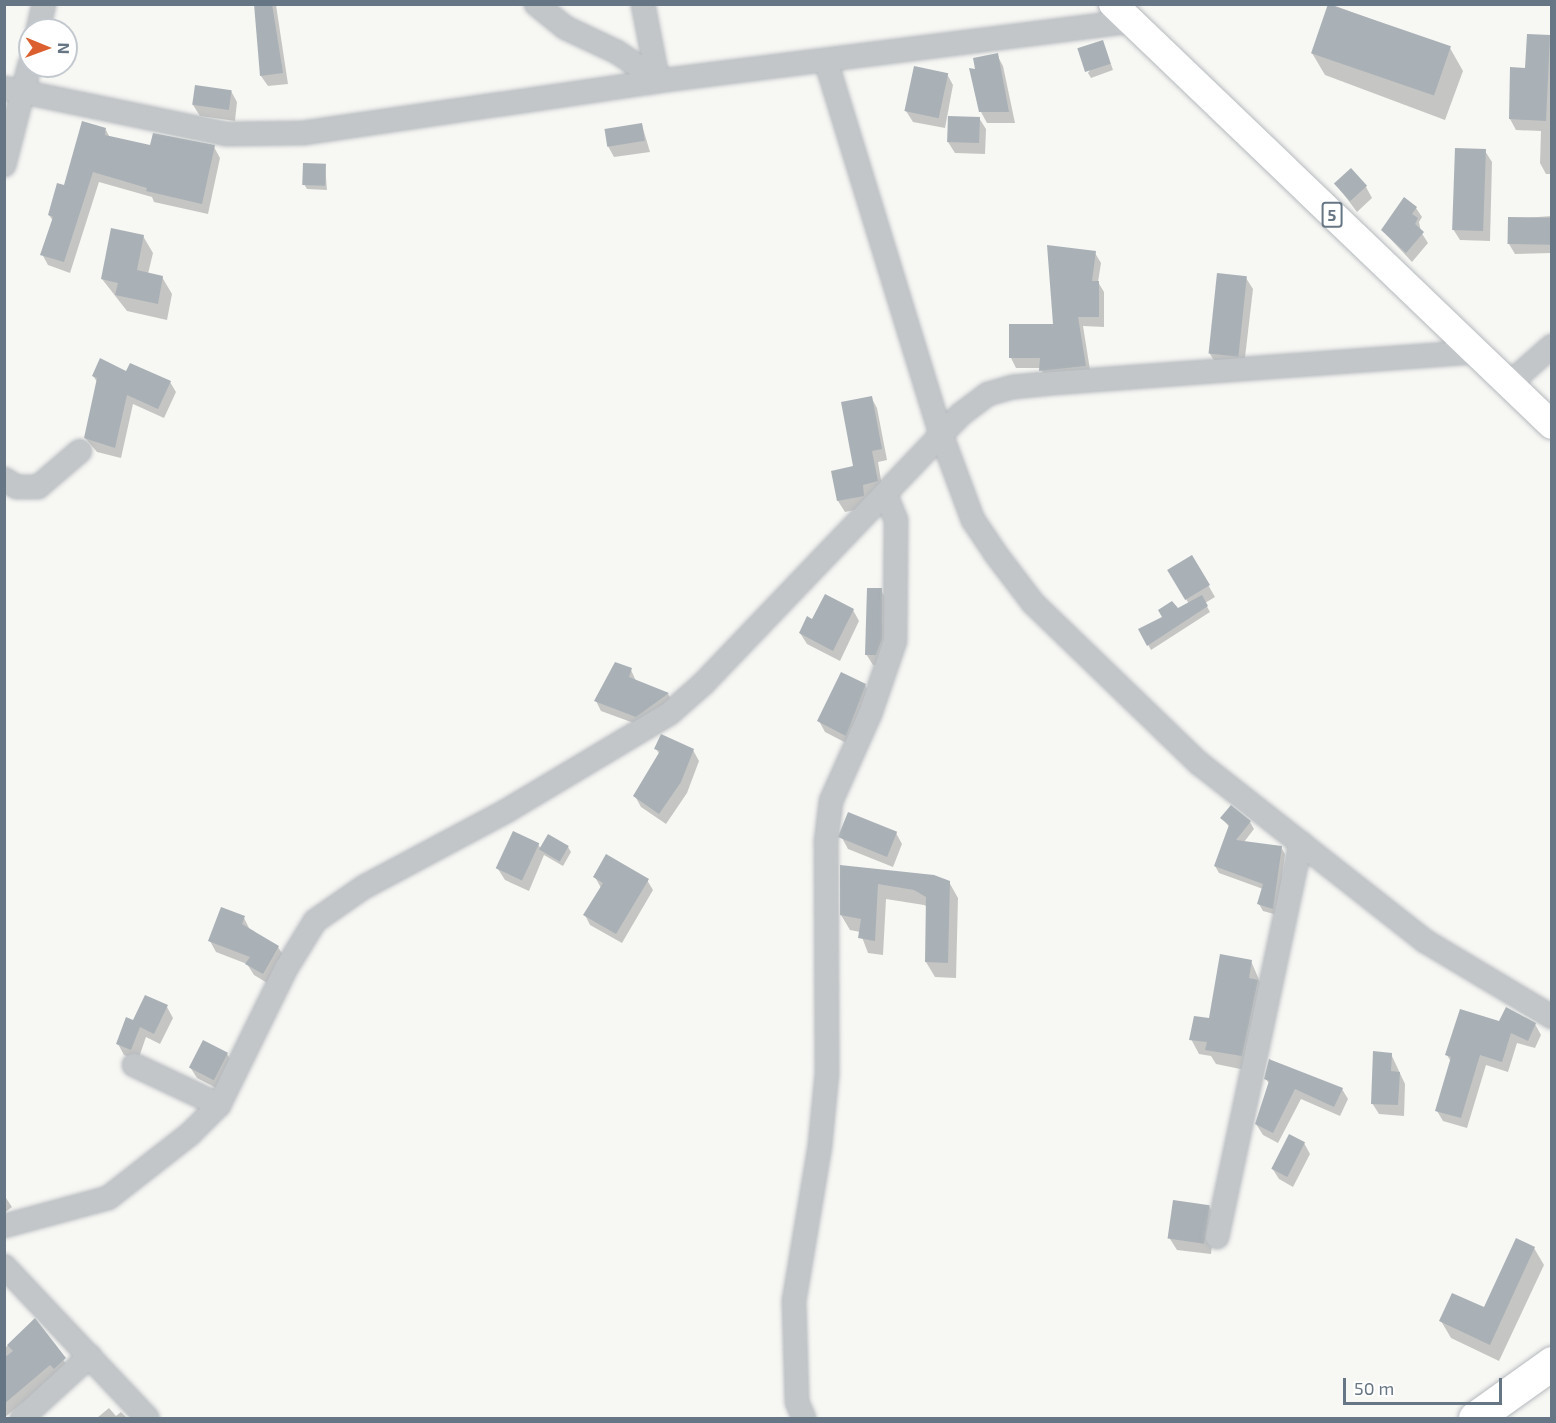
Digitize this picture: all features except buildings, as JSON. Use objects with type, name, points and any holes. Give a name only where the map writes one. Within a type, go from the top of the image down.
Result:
[{"type":"highway","points":[[1475,1419],[1551,1363]]},
{"type":"main road","name":"5","points":[[1121,13],[1551,425]]},
{"type":"street","points":[[536,4],[566,28],[617,52],[645,71],[653,82]]},
{"type":"street","points":[[643,4],[653,82]]},
{"type":"street","points":[[4,165],[14,88],[226,134],[303,134],[653,82],[826,61],[1121,13]]},
{"type":"street","points":[[826,61],[941,434],[973,520],[1033,603],[1200,764],[1425,941],[1551,1017]]},
{"type":"street","points":[[1509,384],[1551,346]]},
{"type":"street","points":[[4,1226],[108,1198],[190,1134],[219,1106],[285,970],[315,921],[364,887],[508,810],[669,713],[704,683],[941,434],[988,394],[1013,387],[1475,352]]},
{"type":"street","points":[[4,479],[17,487],[38,487],[80,451]]},
{"type":"street","points":[[804,1419],[797,1402],[794,1301],[820,1144],[827,1072],[826,842],[831,801],[870,714],[895,641],[896,520],[885,493]]},
{"type":"street","points":[[1217,1237],[1301,843]]},
{"type":"street","points":[[134,1065],[219,1106]]},
{"type":"street","points":[[4,1266],[147,1419]]},
{"type":"street","points":[[22,1419],[90,1356]]}]
